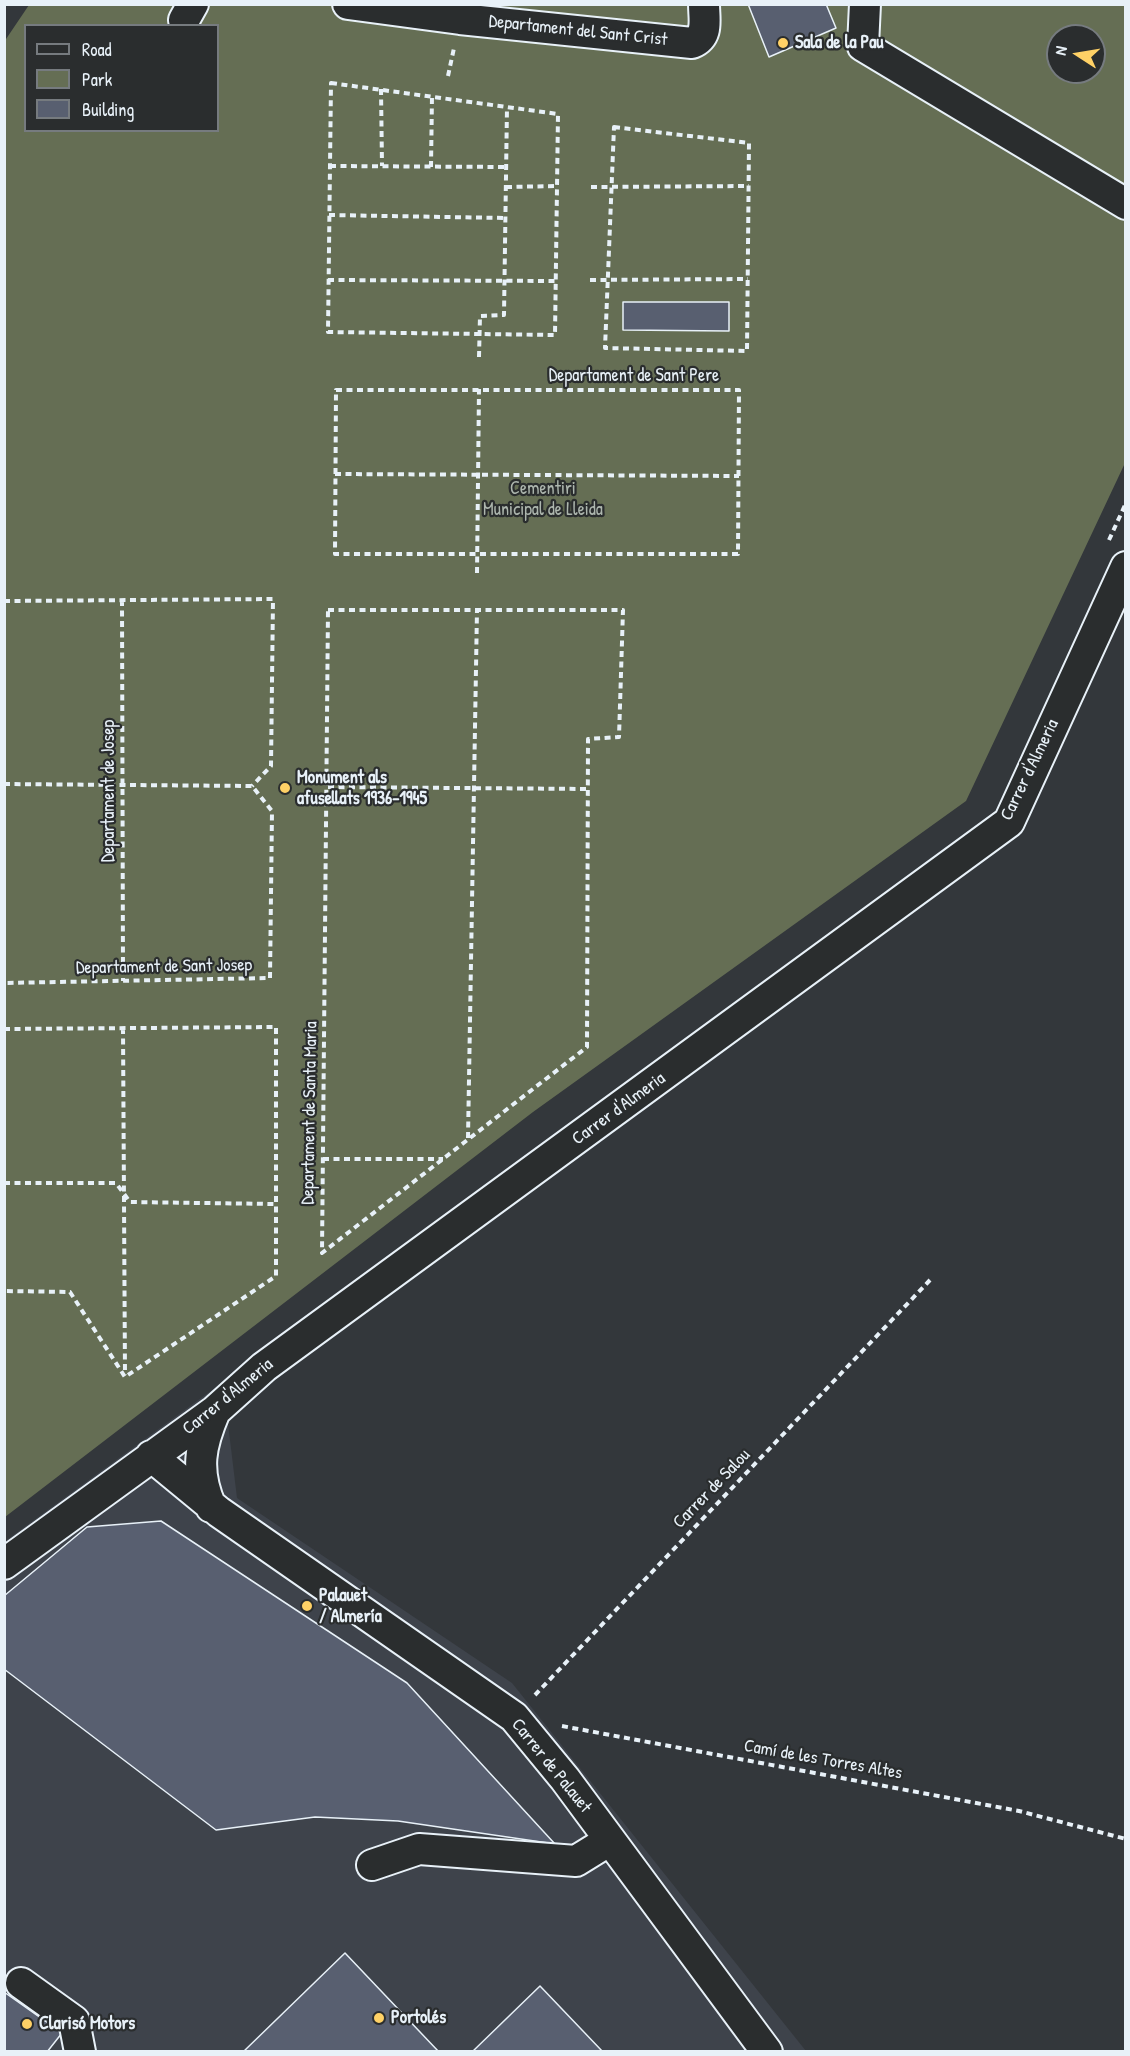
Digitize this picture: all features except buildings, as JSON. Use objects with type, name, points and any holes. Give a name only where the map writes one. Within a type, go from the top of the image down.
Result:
[{"type":"street","name":"Departament del Sant Crist","points":[[348,4],[460,20],[692,43],[699,40],[705,32],[704,4]]},
{"type":"street","points":[[865,4],[863,46],[1125,204]]},
{"type":"street","name":"Carrer d'Almeria","points":[[4,1564],[215,1411],[264,1368],[1009,822],[1116,556]]},
{"type":"street","points":[[211,1507],[202,1486],[200,1464],[204,1437],[215,1411]]},
{"type":"street","name":"Carrer de Palauet","points":[[151,1456],[211,1507],[514,1717],[610,1840],[767,2052]]},
{"type":"street","points":[[372,1865],[418,1849],[576,1861],[610,1840]]},
{"type":"street","points":[[21,1983],[74,2021],[80,2052]]},
{"type":"path","points":[[331,82],[432,96],[558,114],[555,335],[328,332],[331,82]]},
{"type":"path","points":[[381,89],[382,166]]},
{"type":"path","points":[[431,167],[432,96]]},
{"type":"path","points":[[479,357],[480,316],[504,315],[507,107]]},
{"type":"path","points":[[614,127],[749,142],[749,186],[747,351],[605,348],[614,127]]},
{"type":"path","points":[[330,166],[506,167]]},
{"type":"path","points":[[506,187],[557,186]]},
{"type":"path","points":[[591,186],[749,186]]},
{"type":"path","points":[[329,215],[505,218]]},
{"type":"path","points":[[590,280],[748,279]]},
{"type":"path","points":[[328,280],[556,281]]},
{"type":"path","points":[[477,573],[479,389]]},
{"type":"path","name":"Departament de Sant Pere","points":[[479,389],[739,390],[738,554],[335,554],[336,390],[479,389]]},
{"type":"path","points":[[335,474],[739,476]]},
{"type":"path","points":[[1116,556],[1125,503]]},
{"type":"path","points":[[4,602],[273,599],[271,766],[252,786],[4,784]]},
{"type":"path","name":"Departament de Josep","points":[[122,600],[123,981]]},
{"type":"path","name":"Departament de Santa Maria","points":[[328,610],[623,610],[619,737],[588,740],[587,1047],[322,1253],[328,787],[328,610]]},
{"type":"path","points":[[468,1139],[477,610]]},
{"type":"path","name":"Departament de Sant Josep","points":[[4,983],[270,978],[272,811],[252,786]]},
{"type":"path","points":[[328,787],[588,789]]},
{"type":"path","points":[[4,1029],[276,1027],[276,1276],[125,1377]]},
{"type":"path","points":[[123,1028],[125,1377]]},
{"type":"path","points":[[323,1158],[443,1159]]},
{"type":"path","points":[[4,1183],[116,1183],[130,1202],[276,1204]]},
{"type":"path","name":"Carrer de Salou","points":[[514,1717],[930,1280]]},
{"type":"path","points":[[4,1291],[70,1292],[125,1377]]},
{"type":"path","name":"Camí de les Torres Altes","points":[[560,1725],[1019,1811],[1125,1839]]},
{"type":"shaded area","points":[[223,1382],[237,1498],[512,1683],[806,2051],[5,2051],[4,1542]]},
{"type":"green space","name":"Cementiri Municipal de Lleida","points":[[29,5],[1125,5],[1125,463],[966,801],[533,1112],[5,1517],[4,42]]},
{"type":"place","name":"Sala de la Pau","points":[[783,43]]},
{"type":"place","name":"Monument als afusellats 1936-1945","points":[[285,788]]},
{"type":"place","name":"Palauet / Almería","points":[[307,1606]]},
{"type":"place","name":"Portolés","points":[[379,2018]]},
{"type":"place","name":"Clarisó Motors","points":[[27,2024]]}]
